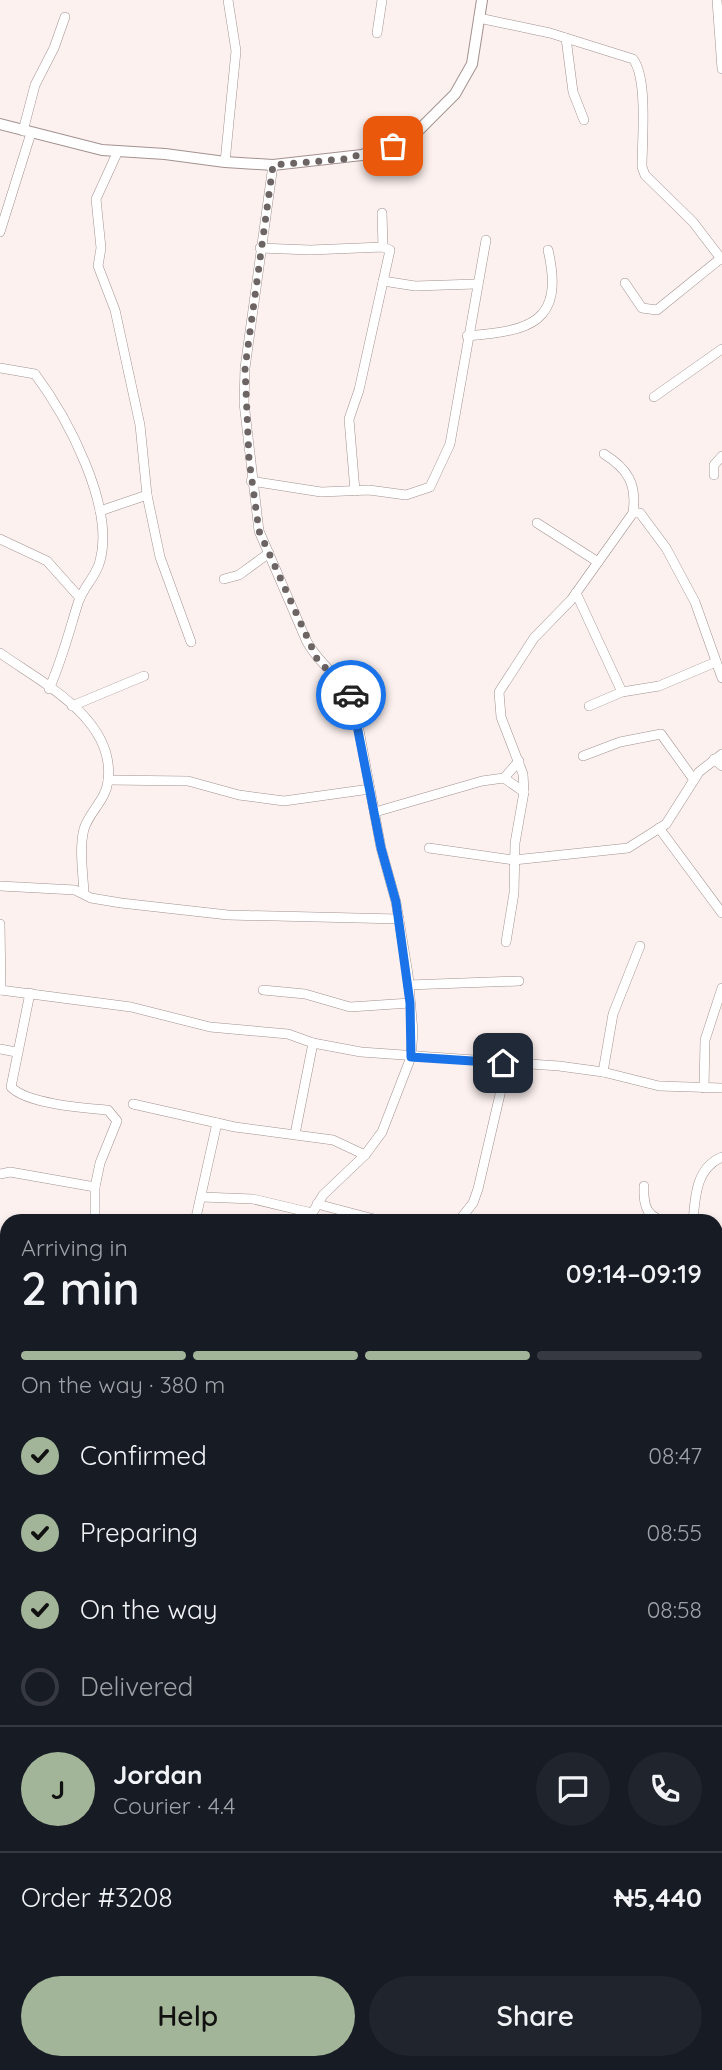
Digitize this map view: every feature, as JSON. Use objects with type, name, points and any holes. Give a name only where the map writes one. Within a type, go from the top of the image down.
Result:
[{"type":"street","points":[[225,162],[236,51],[228,0]]},
{"type":"street","points":[[377,33],[382,0]]},
{"type":"street","points":[[0,124],[102,150],[273,165],[344,159],[393,146],[412,137],[455,94],[472,64],[482,0]]},
{"type":"street","points":[[717,0],[722,69]]},
{"type":"street","points":[[0,232],[27,132],[35,85],[54,48],[65,18]]},
{"type":"street","points":[[479,18],[566,38],[603,52],[626,55],[639,67],[642,167],[645,175],[693,222],[721,259],[657,310],[642,308],[625,283]]},
{"type":"street","points":[[566,38],[573,92],[584,120]]},
{"type":"street","points":[[102,150],[108,169]]},
{"type":"street","points":[[118,151],[96,199],[101,248],[98,266],[115,310],[140,425],[147,495],[160,557],[191,642]]},
{"type":"street","points":[[202,1197],[265,1200],[312,1213],[337,1180],[365,1155],[382,1132],[411,1057],[410,1003],[399,919],[353,698],[345,685],[317,659],[259,531],[251,481],[244,403],[245,368],[273,165]]},
{"type":"street","points":[[382,213],[383,247]]},
{"type":"street","points":[[251,481],[321,492],[355,491],[406,495],[430,487],[450,444],[476,284],[486,240]]},
{"type":"street","points":[[260,248],[310,250],[383,247],[390,250],[359,390],[349,419],[355,491]]},
{"type":"street","points":[[467,336],[495,333],[543,316],[548,309],[553,282],[548,250]]},
{"type":"street","points":[[383,281],[415,286],[476,284]]},
{"type":"street","points":[[653,397],[722,349]]},
{"type":"street","points":[[0,368],[35,374],[44,386],[84,464],[100,511],[101,559],[94,577],[80,598],[63,658],[49,689]]},
{"type":"street","points":[[506,942],[514,893],[514,860],[524,792],[519,761],[501,717],[499,692],[534,638],[576,593],[633,513],[636,494],[628,473],[604,454]]},
{"type":"street","points":[[714,474],[714,465],[722,456]]},
{"type":"street","points":[[100,511],[147,495]]},
{"type":"street","points":[[633,513],[640,513],[648,520],[666,548],[695,602],[722,678]]},
{"type":"street","points":[[537,523],[598,562]]},
{"type":"street","points":[[0,539],[47,561],[80,598]]},
{"type":"street","points":[[223,579],[239,575],[269,554]]},
{"type":"street","points":[[576,593],[622,692]]},
{"type":"street","points":[[0,653],[72,706],[95,729],[104,746],[108,780],[105,794],[85,826],[84,893]]},
{"type":"street","points":[[589,706],[622,692],[659,686],[716,662]]},
{"type":"street","points":[[72,706],[144,676]]},
{"type":"street","points":[[583,756],[620,742],[661,734],[694,780]]},
{"type":"street","points":[[429,848],[514,860],[628,848],[666,824],[694,780],[718,756],[722,766]]},
{"type":"street","points":[[375,812],[482,781],[504,778],[519,761]]},
{"type":"street","points":[[504,778],[524,792]]},
{"type":"street","points":[[108,780],[188,781],[239,795],[284,801],[370,789]]},
{"type":"street","points":[[659,828],[722,913]]},
{"type":"street","points":[[0,886],[40,886],[84,893],[91,898],[121,903],[228,915],[399,919]]},
{"type":"street","points":[[0,924],[0,990],[131,1007],[242,1032],[288,1034],[313,1043],[411,1057],[603,1072],[659,1086],[722,1088]]},
{"type":"street","points":[[603,1072],[613,1014],[640,946]]},
{"type":"street","points":[[408,985],[519,981]]},
{"type":"street","points":[[263,990],[305,994],[350,1007],[410,1003]]},
{"type":"street","points":[[704,1088],[705,1040],[722,991]]},
{"type":"street","points":[[30,993],[10,1081],[16,1092],[114,1113],[117,1121],[100,1163],[95,1187],[95,1214]]},
{"type":"street","points":[[295,1134],[313,1043]]},
{"type":"street","points":[[0,1049],[16,1052]]},
{"type":"street","points":[[464,1214],[473,1203],[478,1189],[501,1090],[503,1063]]},
{"type":"street","points":[[133,1104],[216,1123],[333,1140],[365,1155]]},
{"type":"street","points":[[197,1214],[216,1123]]},
{"type":"street","points":[[695,1214],[702,1173],[710,1163],[722,1157]]},
{"type":"street","points":[[0,1174],[10,1172],[95,1187]]},
{"type":"street","points":[[644,1186],[643,1203],[650,1214]]},
{"type":"way so far","points":[[351,695],[345,685],[317,659],[307,642],[259,531],[254,507],[244,403],[245,368],[263,220],[273,165],[344,159],[393,146]]},
{"type":"route","points":[[351,695],[360,729],[381,848],[396,902],[408,974],[413,1032],[411,1057],[503,1063]]}]
